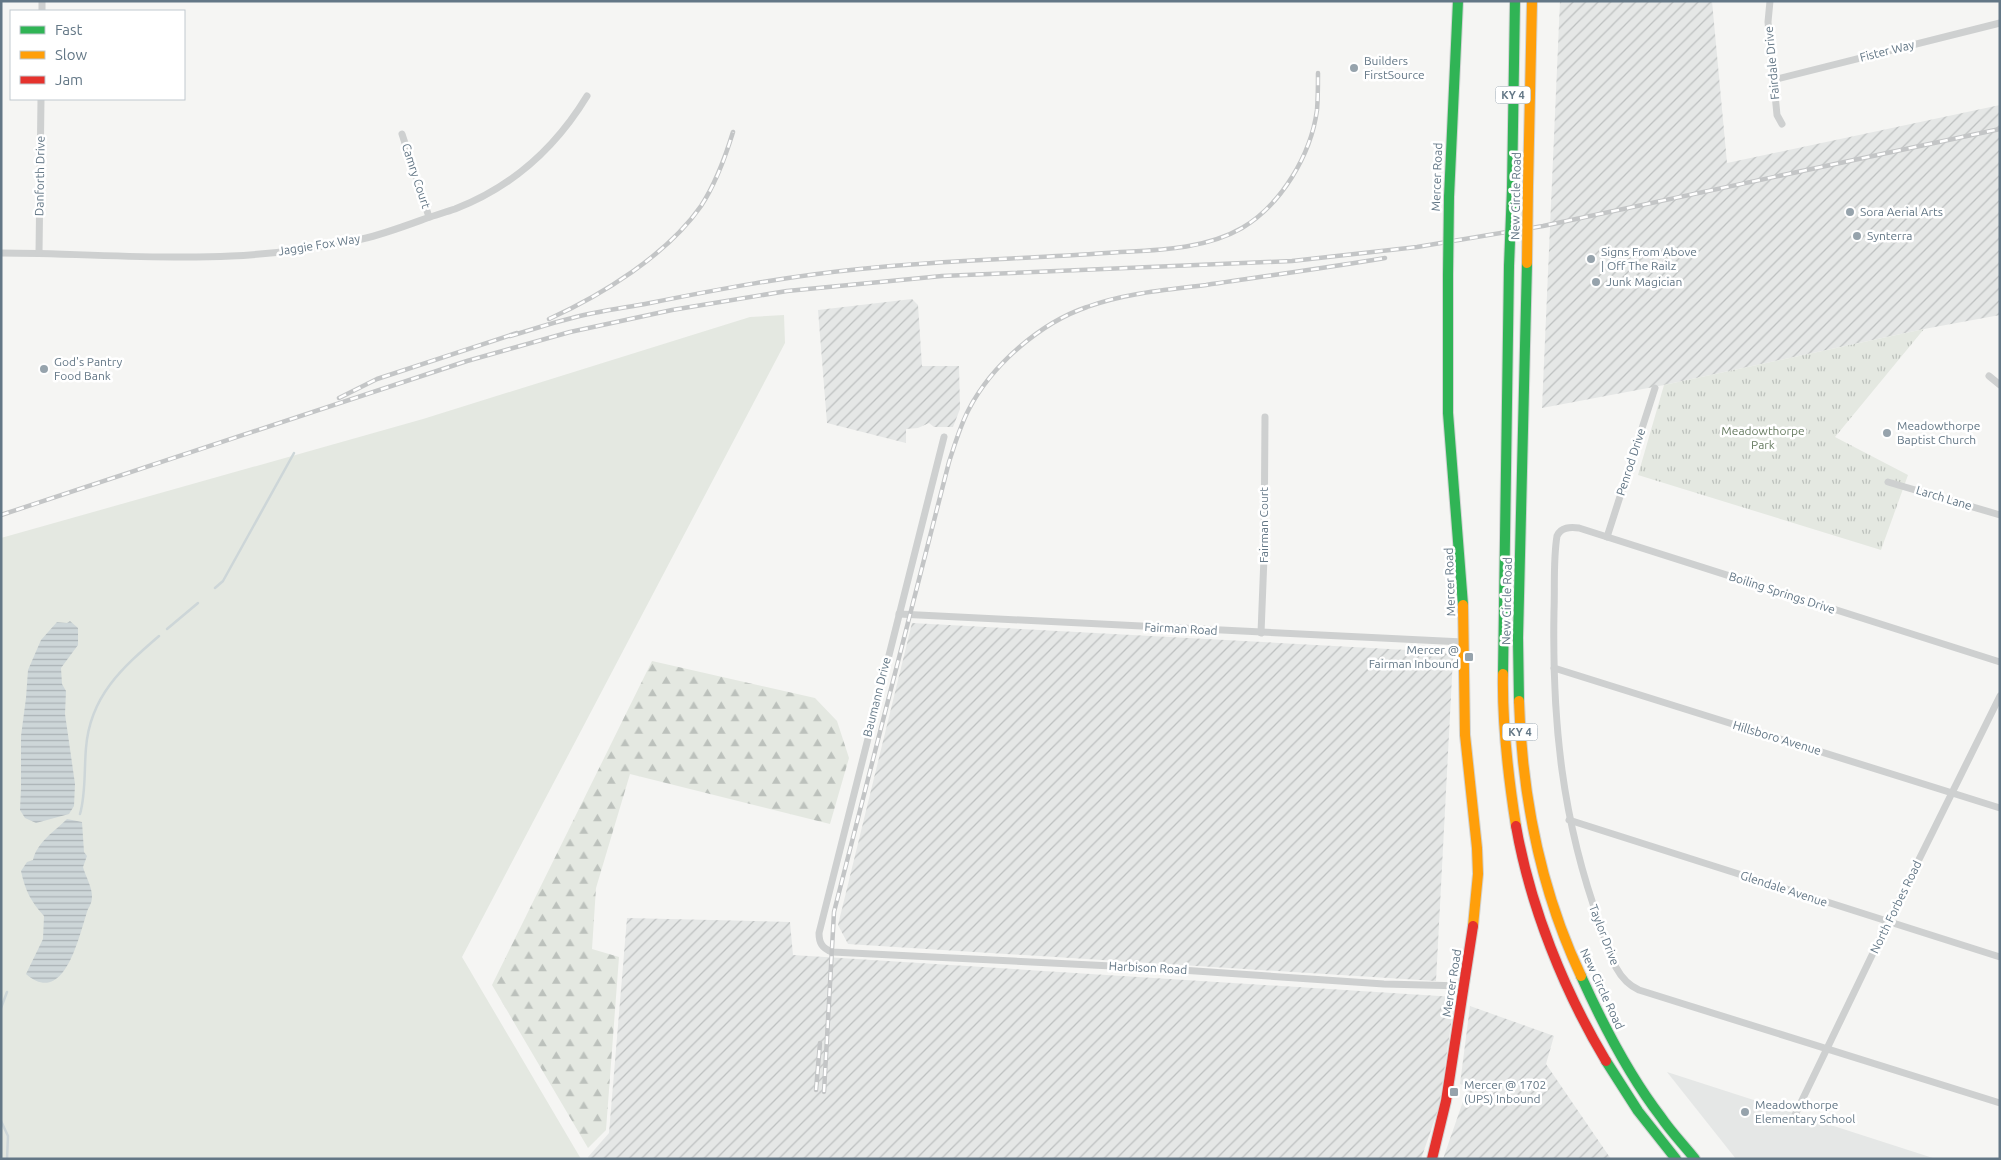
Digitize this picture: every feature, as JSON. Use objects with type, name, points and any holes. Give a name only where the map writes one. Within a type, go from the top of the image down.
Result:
[{"type":"main road","name":"Mercer Road","points":[[1432,1159],[1446,1101],[1473,928],[1478,874],[1477,848],[1464,734],[1462,642],[1464,588],[1447,385],[1449,197],[1458,1]]},
{"type":"main road","name":"New Circle Road","points":[[1515,1],[1502,710],[1504,751],[1510,800],[1532,895],[1546,938],[1573,1001],[1622,1089],[1649,1128],[1676,1159]]},
{"type":"main road","name":"New Circle Road","points":[[1532,1],[1518,657],[1521,747],[1533,827],[1541,862],[1553,903],[1578,973],[1596,1010],[1638,1083],[1695,1159]]},
{"type":"street","name":"Fairdale Drive","points":[[1770,1],[1768,22],[1776,115],[1782,124]]},
{"type":"street","name":"Fister Way","points":[[1773,80],[2000,23]]},
{"type":"street","name":"Jaggie Fox Way","points":[[1,253],[204,257],[308,249],[363,239],[392,231],[476,200],[493,191],[526,169],[554,142],[587,96]]},
{"type":"street","name":"Danforth Drive","points":[[39,253],[41,100]]},
{"type":"street","name":"Camry Court","points":[[402,134],[429,217]]},
{"type":"street","points":[[1989,376],[2000,385]]},
{"type":"street","name":"Penrod Drive","points":[[1607,537],[1654,388]]},
{"type":"street","name":"Fairman Court","points":[[1261,633],[1264,556],[1265,417]]},
{"type":"street","name":"Baumann Drive","points":[[832,952],[824,949],[820,943],[819,932],[944,437]]},
{"type":"street","name":"Larch Lane","points":[[1888,482],[2000,515]]},
{"type":"street","name":"Boiling Springs Drive","points":[[1563,529],[1579,528],[2000,662]]},
{"type":"street","name":"Taylor Drive","points":[[1563,529],[1558,533],[1556,542],[1554,668],[1560,762],[1570,820],[1586,887],[1622,978],[1631,987],[2000,1103]]},
{"type":"street","name":"Fairman Road","points":[[899,614],[1462,642]]},
{"type":"street","name":"Hillsboro Avenue","points":[[1554,668],[2000,808]]},
{"type":"street","name":"North Forbes Road","points":[[1794,1119],[1888,922],[2000,696]]},
{"type":"street","name":"Glendale Avenue","points":[[1570,820],[2000,957]]},
{"type":"street","name":"Harbison Road","points":[[832,952],[1132,967],[1384,984],[1464,986]]},
{"type":"shaded area","points":[[1560,1],[1712,1],[1727,163],[2000,105],[2000,315],[1924,329],[1664,385],[1542,408]]},
{"type":"shaded area","points":[[912,299],[918,305],[922,366],[959,366],[960,409],[953,427],[934,427],[929,423],[918,428],[906,429],[906,443],[827,423],[818,310]]},
{"type":"shaded area","points":[[70,621],[78,628],[78,645],[61,668],[62,684],[66,691],[65,714],[75,784],[74,806],[69,814],[36,823],[25,818],[20,810],[21,736],[28,670],[41,640],[57,622],[67,623]]},
{"type":"shaded area","points":[[912,623],[1444,652],[1453,658],[1436,981],[848,944],[838,925]]},
{"type":"shaded area","points":[[67,819],[82,822],[84,852],[87,856],[83,867],[91,888],[91,904],[75,950],[68,964],[60,975],[51,982],[39,982],[26,974],[43,939],[44,916],[35,906],[29,895],[21,871],[27,862],[33,860],[42,842]]},
{"type":"shaded area","points":[[627,918],[790,922],[793,955],[1455,997],[1439,1107],[1421,1159],[589,1159],[588,1157],[609,1133]]},
{"type":"shaded area","points":[[1470,1006],[1554,1036],[1546,1064],[1611,1159],[1443,1159],[1468,1087],[1460,1084]]},
{"type":"shaded area","name":"Meadowthorpe Elementary School","points":[[1667,1072],[1936,1159],[1736,1159]]},
{"type":"green space","points":[[784,315],[785,343],[462,957],[581,1159],[1,1159],[1,538],[423,419],[750,317]]},
{"type":"green space","name":"Meadowthorpe Park","points":[[1924,329],[1835,437],[1908,475],[1881,550],[1638,475],[1664,385]]},
{"type":"green space","points":[[652,661],[815,698],[837,721],[849,758],[830,824],[630,774],[596,888],[592,949],[619,957],[606,1130],[588,1148],[492,985]]},
{"type":"waterway","points":[[215,588],[223,581],[294,453]]},
{"type":"waterway","points":[[167,629],[198,603]]},
{"type":"waterway","points":[[80,814],[84,790],[86,748],[94,713],[110,684],[159,636]]},
{"type":"waterway","points":[[1,1008],[7,992]]},
{"type":"waterway","points":[[1,1121],[8,1136],[7,1159]]},
{"type":"railway","points":[[510,336],[592,313],[807,275],[922,264],[1158,250],[1193,245],[1227,236],[1242,228],[1269,206],[1292,177],[1301,161],[1314,127],[1317,110],[1318,73]]},
{"type":"railway","points":[[1,515],[467,361],[570,332],[672,310],[787,291],[942,276],[1292,261],[1417,247],[1543,226],[2000,129]]},
{"type":"railway","points":[[549,319],[590,298],[632,272],[652,257],[687,224],[701,206],[711,188],[720,170],[733,132]]},
{"type":"railway","points":[[824,1092],[834,912],[949,462],[963,422],[979,393],[1004,362],[1035,335],[1069,314],[1101,302],[1146,293],[1385,258]]},
{"type":"railway","points":[[339,398],[377,379],[517,333]]},
{"type":"railway","points":[[816,1090],[820,1043]]},
{"type":"traffic: fast","points":[[1449,197],[1458,1]]},
{"type":"traffic: fast","points":[[1512,189],[1515,1]]},
{"type":"traffic: fast","points":[[1509,266],[1512,189]]},
{"type":"traffic: fast","points":[[1448,275],[1449,197]]},
{"type":"traffic: fast","points":[[1519,701],[1518,638],[1527,263]]},
{"type":"traffic: fast","points":[[1503,674],[1509,266]]},
{"type":"traffic: fast","points":[[1448,275],[1448,413],[1463,605]]},
{"type":"traffic: fast","points":[[1581,976],[1607,1031],[1638,1084],[1665,1123],[1695,1159]]},
{"type":"traffic: fast","points":[[1606,1061],[1638,1111],[1676,1159]]},
{"type":"traffic: slow","points":[[1528,186],[1532,1]]},
{"type":"traffic: slow","points":[[1527,263],[1528,186]]},
{"type":"traffic: slow","points":[[1463,605],[1465,735],[1478,874],[1473,926]]},
{"type":"traffic: slow","points":[[1503,674],[1503,713],[1506,750],[1516,826]]},
{"type":"traffic: slow","points":[[1519,701],[1524,772],[1536,842],[1555,910],[1581,976]]},
{"type":"traffic: jam","points":[[1516,826],[1530,887],[1550,947],[1576,1006],[1606,1061]]},
{"type":"traffic: jam","points":[[1432,1159],[1446,1101],[1473,926]]},
{"type":"place","name":"Builders FirstSource","points":[[1354,68]]},
{"type":"place","name":"Sora Aerial Arts","points":[[1850,212]]},
{"type":"place","name":"Synterra","points":[[1857,236]]},
{"type":"place","name":"Signs From Above | Off The Railz","points":[[1591,259]]},
{"type":"place","name":"Junk Magician","points":[[1596,282]]},
{"type":"place","name":"God's Pantry Food Bank","points":[[44,369]]},
{"type":"place","name":"Meadowthorpe Baptist Church","points":[[1887,433]]},
{"type":"place","name":"Mercer @ Fairman Inbound","points":[[1469,657]]},
{"type":"place","name":"Mercer @ 1702 (UPS) Inbound","points":[[1454,1092]]},
{"type":"place","name":"Meadowthorpe Elementary School","points":[[1745,1112]]}]
